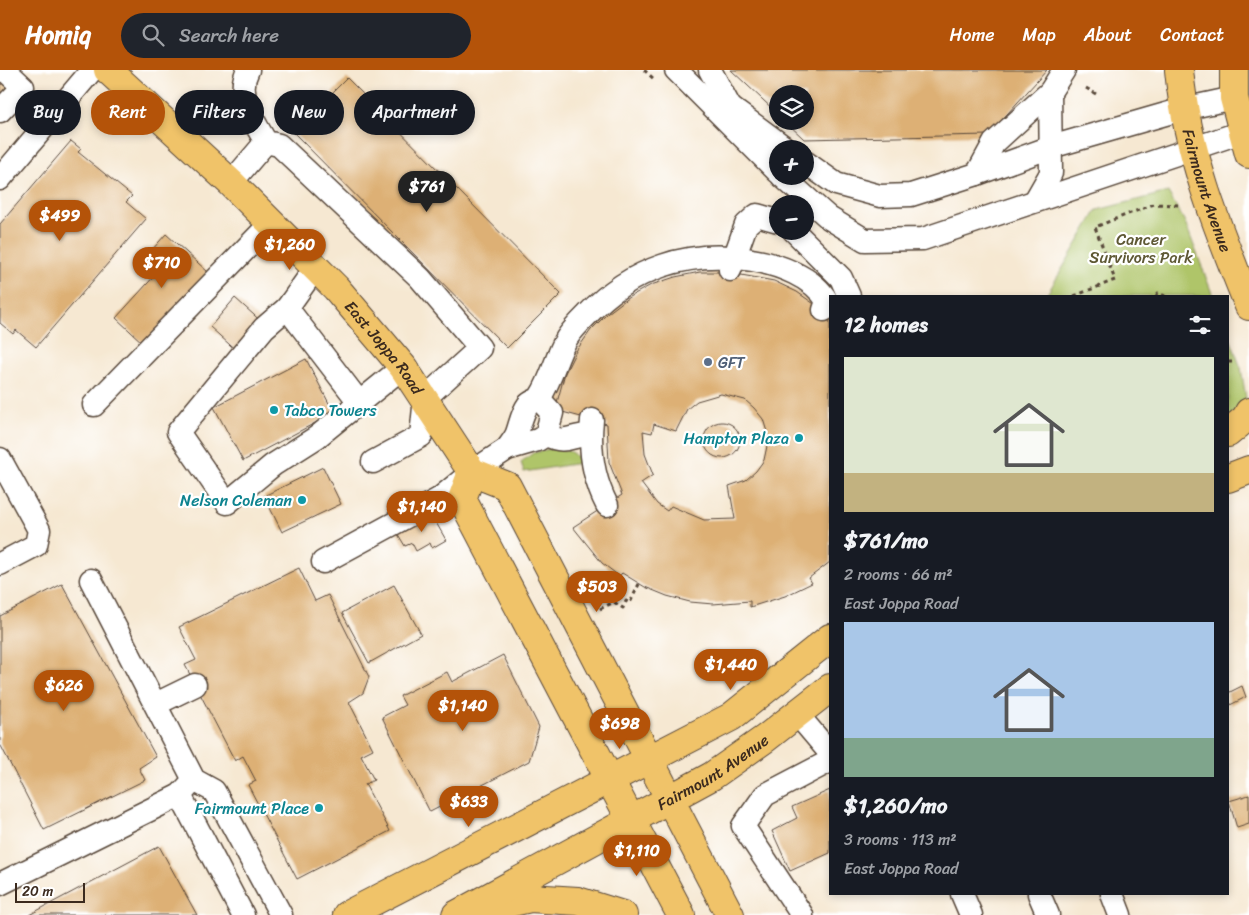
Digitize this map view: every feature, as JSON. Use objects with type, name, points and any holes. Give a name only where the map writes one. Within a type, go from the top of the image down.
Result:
[{"type":"main road","name":"East Joppa Road","points":[[108,70],[272,222],[363,318],[403,367],[425,398],[472,472]]},
{"type":"main road","name":"Fairmount Avenue","points":[[1179,70],[1183,109],[1201,182],[1249,306]]},
{"type":"main road","points":[[1234,70],[1234,98],[1245,143]]},
{"type":"main road","points":[[1229,432],[1246,418],[1249,412]]},
{"type":"main road","points":[[1229,478],[1249,470]]},
{"type":"main road","points":[[681,915],[462,499],[472,472],[508,486],[730,915]]},
{"type":"main road","points":[[1229,492],[1249,489]]},
{"type":"main road","points":[[347,915],[731,717],[829,639]]},
{"type":"main road","name":"Fairmount Avenue","points":[[456,915],[712,776],[829,689]]},
{"type":"main road","points":[[467,915],[483,908],[530,898],[578,901],[623,915]]},
{"type":"street","points":[[0,179],[92,70]]},
{"type":"street","points":[[248,70],[245,75],[244,90],[249,113],[266,142],[279,145],[420,278],[480,348],[425,398],[421,436],[373,462]]},
{"type":"street","points":[[676,70],[769,163]]},
{"type":"street","points":[[682,70],[774,140]]},
{"type":"street","points":[[710,70],[731,109]]},
{"type":"street","points":[[978,174],[994,143],[1050,92],[1064,70]]},
{"type":"street","points":[[0,112],[24,87],[5,74]]},
{"type":"street","points":[[1035,201],[1050,173],[1050,92]]},
{"type":"street","points":[[814,168],[836,184],[880,196],[911,195],[1051,148],[1183,109],[1234,98]]},
{"type":"street","points":[[231,183],[266,142]]},
{"type":"street","points":[[792,185],[829,218],[865,240],[923,239],[1192,148],[1245,143]]},
{"type":"street","points":[[729,272],[746,225],[758,215],[769,218]]},
{"type":"street","points":[[94,405],[272,222]]},
{"type":"street","points":[[803,240],[841,278],[849,295]]},
{"type":"street","points":[[512,441],[538,440],[546,435],[552,412],[546,396],[567,337],[601,300],[621,284],[662,265],[697,256],[741,258],[769,263],[807,281],[822,292],[827,301],[824,310]]},
{"type":"street","points":[[316,267],[287,308],[264,328],[178,432],[227,503],[273,465],[317,437],[403,367]]},
{"type":"street","points":[[287,308],[359,402]]},
{"type":"street","points":[[323,562],[439,499],[512,441],[528,404],[546,396]]},
{"type":"street","points":[[546,435],[559,441],[566,441],[591,427],[593,469],[606,505]]},
{"type":"street","points":[[0,459],[39,530],[36,545],[0,564]]},
{"type":"street","points":[[91,580],[156,704],[187,788],[243,915]]},
{"type":"street","points":[[156,704],[195,685]]},
{"type":"street","points":[[797,714],[829,752]]},
{"type":"street","points":[[802,915],[743,826],[765,795],[829,762]]},
{"type":"street","points":[[0,884],[187,788],[214,792],[281,915]]},
{"type":"street","points":[[962,895],[971,915]]},
{"type":"street","points":[[1039,895],[1048,915]]},
{"type":"street","points":[[1112,895],[1120,915]]},
{"type":"path","points":[[1086,88],[1096,94]]},
{"type":"path","points":[[1077,295],[1115,280],[1095,227],[1154,204],[1179,205]]},
{"type":"path","points":[[1229,362],[1236,362]]},
{"type":"path","points":[[602,608],[614,602],[623,608],[626,601],[630,603],[639,584]]},
{"type":"green space","name":"Cancer Survivors Park","points":[[1168,192],[1185,222],[1213,295],[1047,295],[1097,210]]},
{"type":"green space","points":[[1229,336],[1241,368],[1246,398],[1229,416]]},
{"type":"green space","points":[[549,449],[571,452],[580,463],[524,472],[521,462],[533,453]]},
{"type":"building","points":[[731,70],[1047,70],[988,135],[804,139],[794,130],[814,130],[814,85],[769,85],[769,106]]},
{"type":"building","points":[[0,78],[14,90],[0,106]]},
{"type":"building","points":[[347,78],[359,90],[354,90],[354,135],[403,135],[561,294],[507,348],[296,135],[344,135],[344,90],[335,90]]},
{"type":"building","points":[[71,141],[81,149],[78,152],[132,196],[126,202],[146,219],[36,347],[16,330],[13,334],[0,323],[0,224]]},
{"type":"building","points":[[166,234],[208,272],[144,344],[116,318],[158,272],[144,259]]},
{"type":"building","name":"Hampton Plaza","points":[[700,272],[725,272],[774,281],[797,292],[829,314],[829,563],[809,578],[812,583],[785,596],[750,607],[750,601],[713,604],[690,602],[667,596],[645,587],[622,573],[619,576],[602,563],[573,527],[622,495],[609,462],[607,424],[555,410],[565,373],[576,351],[591,330],[608,313],[629,297],[651,285],[675,277]],"holes":[[[721,394],[745,400],[763,419],[767,432],[767,446],[764,460],[756,471],[746,480],[729,486],[735,519],[704,520],[671,506],[667,511],[657,504],[641,483],[653,475],[645,454],[643,431],[652,433],[654,424],[676,431],[687,409],[697,401]]]},
{"type":"building","points":[[235,298],[264,324],[239,353],[210,327]]},
{"type":"building","name":"Tabco Towers","points":[[306,359],[334,413],[243,461],[214,407]]},
{"type":"building","points":[[722,422],[729,423],[735,427],[739,433],[739,447],[735,453],[729,457],[722,458],[715,457],[709,453],[705,447],[704,440],[705,433],[709,427],[715,423]]},
{"type":"building","name":"Nelson Coleman","points":[[323,467],[341,504],[282,532],[264,496]]},
{"type":"building","points":[[430,512],[446,540],[432,548],[430,543],[416,551],[412,543],[405,546],[396,531]]},
{"type":"building","points":[[299,568],[315,601],[328,595],[369,677],[363,693],[349,702],[373,749],[361,755],[374,780],[365,784],[390,831],[297,879],[248,785],[256,781],[243,756],[235,761],[185,665],[196,660],[179,627]]},
{"type":"building","points":[[62,584],[156,757],[139,768],[145,780],[44,830],[0,744],[0,616]]},
{"type":"building","points":[[394,585],[421,634],[369,663],[342,613]]},
{"type":"building","points":[[503,655],[539,727],[529,761],[430,812],[382,717],[405,705],[400,696],[447,672],[452,682]]},
{"type":"building","points":[[1242,686],[1246,697],[1230,705],[1229,692]]},
{"type":"building","points":[[829,790],[829,853],[790,871],[772,831],[797,818],[792,807]]},
{"type":"building","points":[[1249,795],[1249,824],[1237,828],[1229,801]]},
{"type":"building","points":[[159,846],[197,915],[29,915]]},
{"type":"place","name":"GFT","points":[[708,362]]},
{"type":"place","name":"Tabco Towers","points":[[274,410]]},
{"type":"place","name":"Hampton Plaza","points":[[799,438]]},
{"type":"place","name":"Nelson Coleman","points":[[302,500]]},
{"type":"place","name":"Fairmount Place","points":[[319,808]]}]
